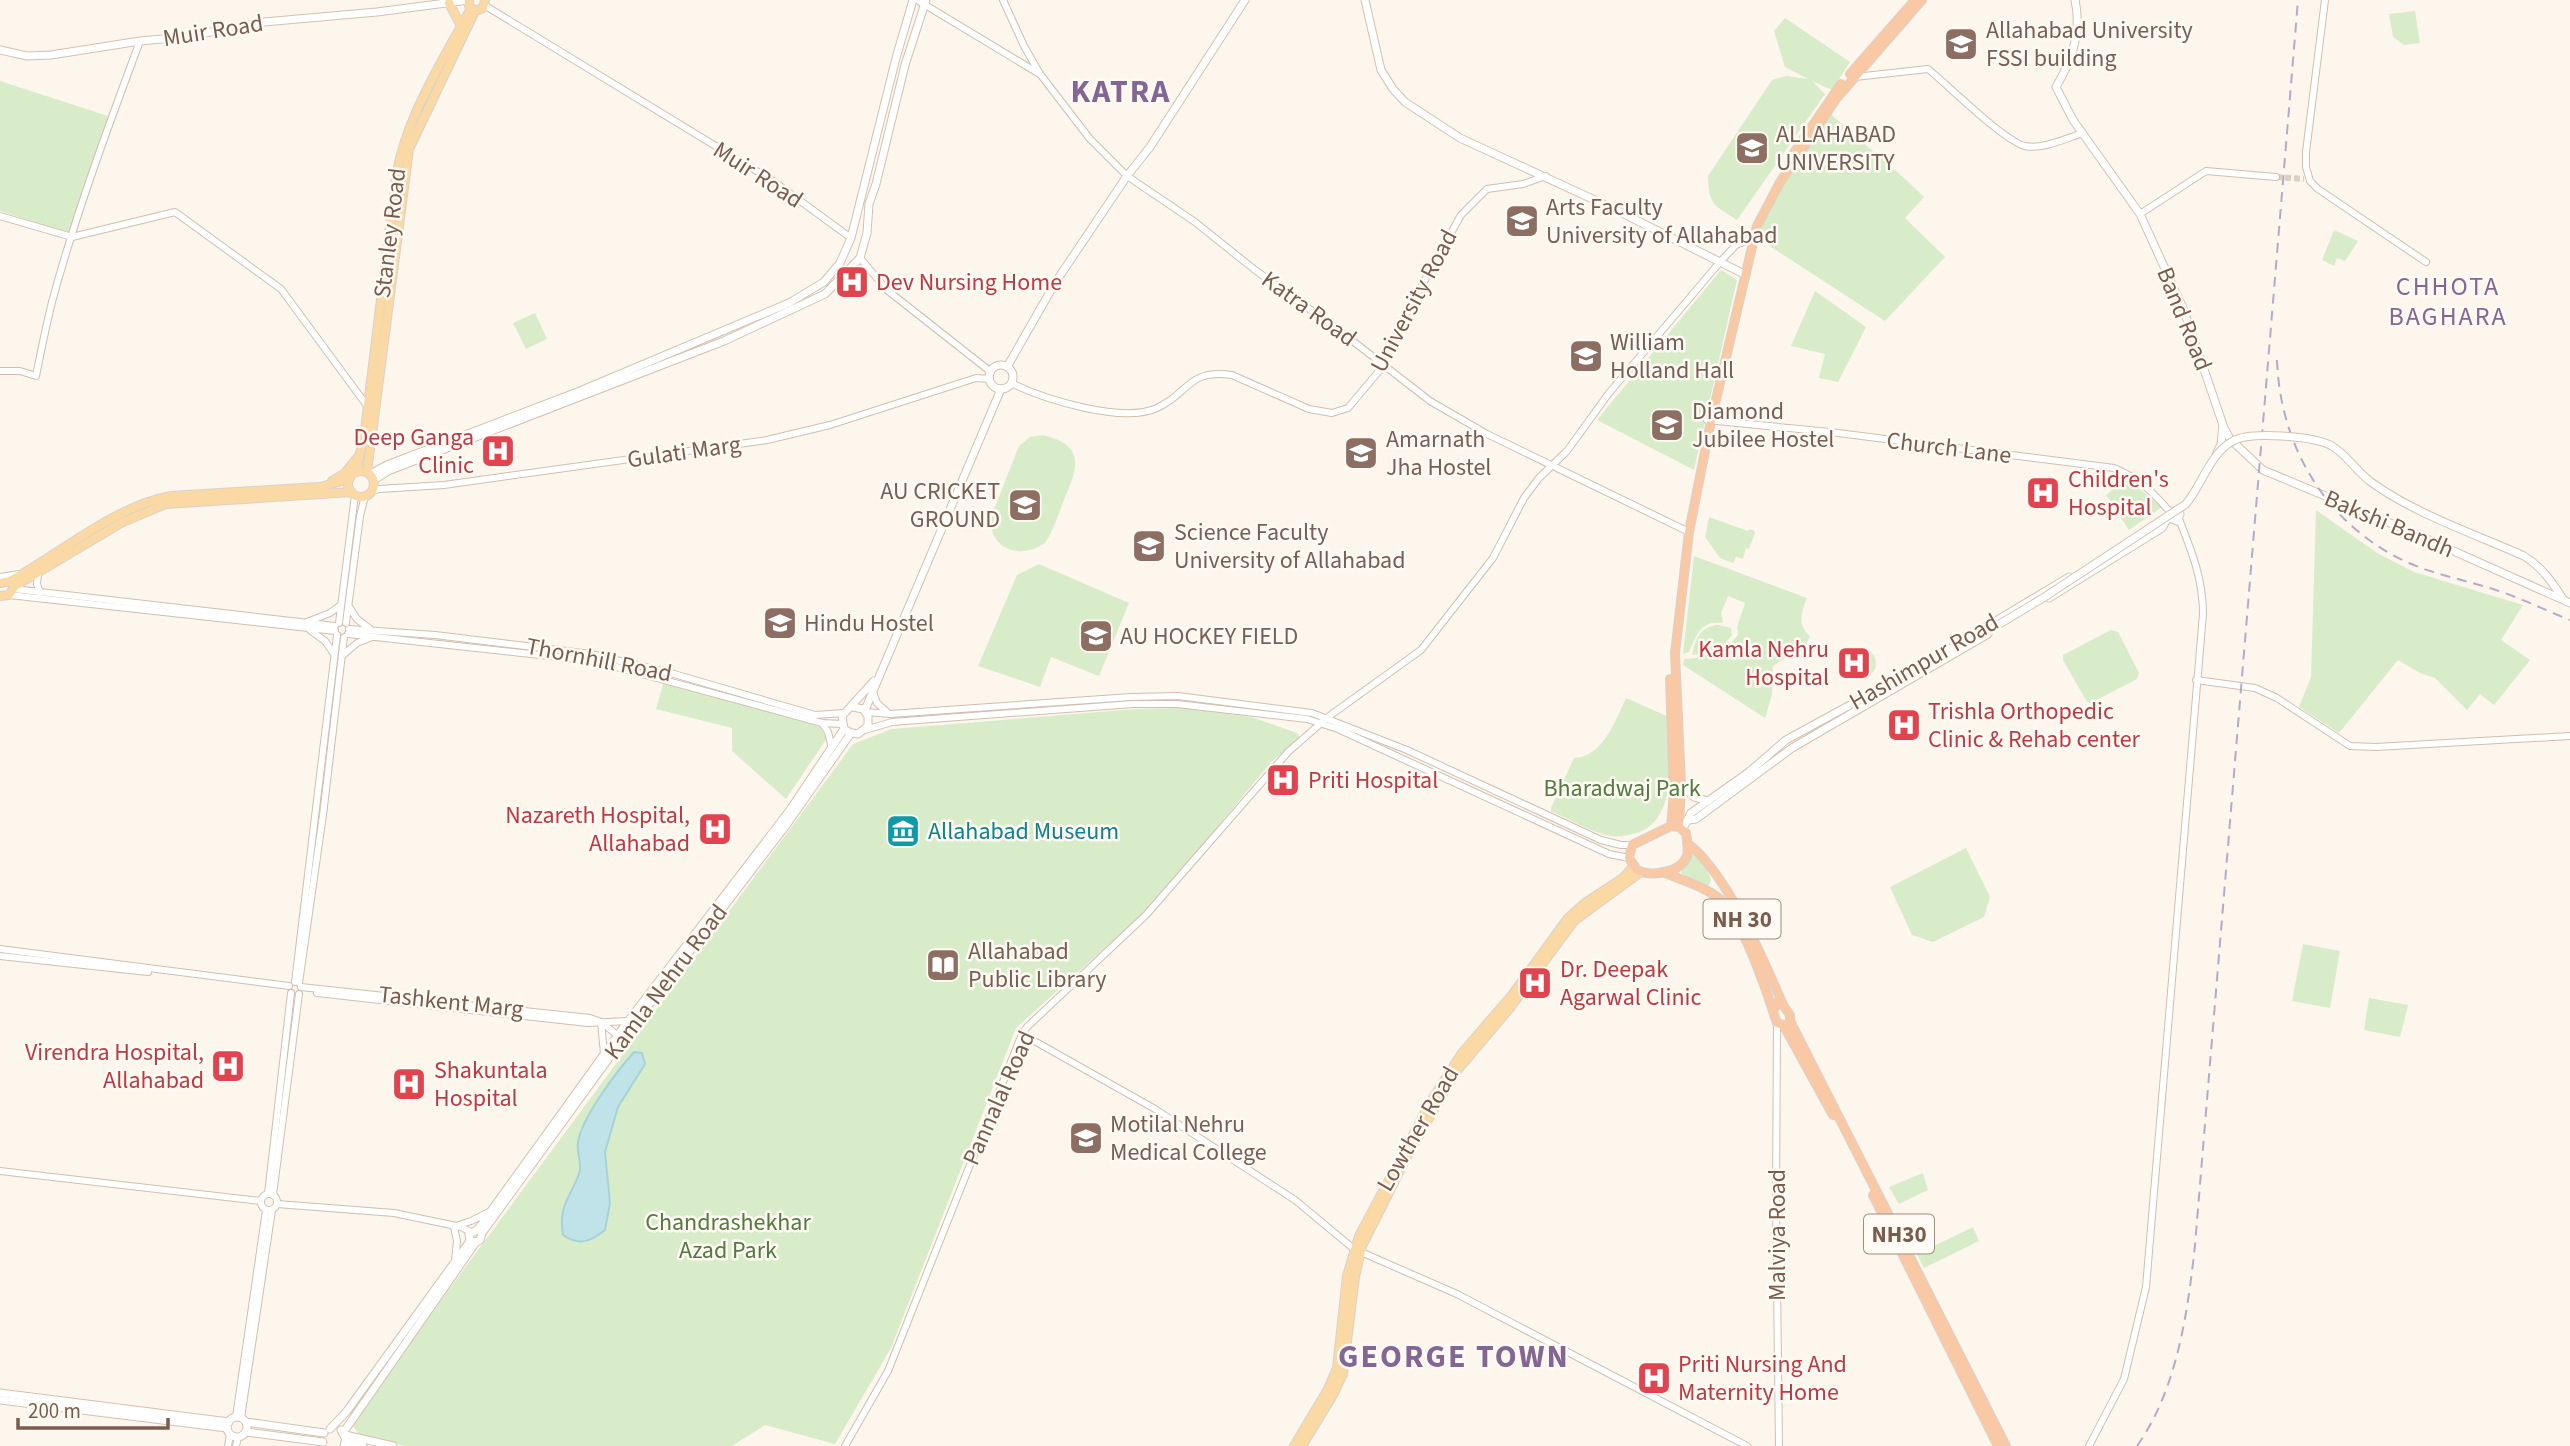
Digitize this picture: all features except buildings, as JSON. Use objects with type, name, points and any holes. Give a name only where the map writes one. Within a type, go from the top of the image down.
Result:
[{"type":"highway","points":[[1678,828],[1674,794],[1670,671],[1687,531],[1709,421],[1744,274],[1761,215],[1786,174],[1851,76],[1915,0]]},
{"type":"highway","points":[[1744,274],[1748,240],[1763,201],[1832,95],[1922,0]]},
{"type":"highway","points":[[1678,828],[1681,785],[1675,653],[1687,531]]},
{"type":"highway","points":[[1678,828],[1686,833],[1684,862],[1663,872],[1641,873],[1632,862],[1632,845],[1678,828]]},
{"type":"highway","name":"NH 30","points":[[1663,872],[1708,892],[1723,902],[1754,957],[1773,1011],[1784,1024],[1790,1014],[1783,1005],[1757,947],[1717,876],[1701,853],[1687,843]]},
{"type":"highway","points":[[1773,1011],[1777,1003],[1783,1005]]},
{"type":"highway","name":"NH30","points":[[1784,1024],[1843,1133],[1998,1446]]},
{"type":"highway","name":"NH30","points":[[1784,1024],[2006,1446]]},
{"type":"main road","points":[[1007,368],[1055,284],[1127,176],[1150,147],[1245,0]]},
{"type":"main road","points":[[1365,0],[1381,70],[1405,103],[1460,138],[1546,176],[1744,274]]},
{"type":"main road","name":"Band Road","points":[[2075,0],[2077,35],[2070,63],[2056,88],[2082,133],[2140,214],[2183,308],[2223,425]]},
{"type":"main road","points":[[370,475],[387,465],[580,391],[789,303],[824,282],[840,263],[852,235],[896,58],[920,1]]},
{"type":"main road","points":[[10,589],[25,573],[140,505],[160,498],[320,487],[352,476],[388,471],[724,341],[825,294],[858,260],[865,239],[869,204],[920,1]]},
{"type":"main road","points":[[449,3],[461,26]]},
{"type":"main road","name":"Muir Road","points":[[0,50],[27,56],[51,55],[184,37],[264,22],[449,3],[471,5]]},
{"type":"main road","points":[[471,5],[481,10],[484,3]]},
{"type":"main road","name":"Stanley Road","points":[[352,476],[361,453],[368,407],[400,153],[405,137],[471,5]]},
{"type":"main road","name":"Stanley Road","points":[[368,494],[409,149],[471,5]]},
{"type":"main road","points":[[852,235],[864,233],[865,239]]},
{"type":"main road","points":[[842,256],[844,262],[858,260]]},
{"type":"main road","points":[[879,675],[853,707],[844,713],[846,729],[858,734],[865,730],[869,721],[866,711],[879,675],[1001,389],[1011,383],[1013,374],[1007,368],[998,366],[990,376],[993,386],[1001,389]]},
{"type":"main road","points":[[2179,516],[2212,464],[2221,444],[2223,425]]},
{"type":"main road","name":"Bakshi Bandh","points":[[2223,425],[2230,439],[2263,470],[2402,528],[2567,602]]},
{"type":"main road","points":[[1678,828],[1689,820],[1696,819],[1792,747],[2043,598],[2186,504],[2196,492],[2217,454],[2225,445],[2236,439],[2263,436],[2307,439],[2331,445],[2370,481],[2409,504],[2537,564],[2567,602]]},
{"type":"main road","points":[[320,487],[345,473],[361,453]]},
{"type":"main road","points":[[352,476],[353,493]]},
{"type":"main road","points":[[10,589],[121,523],[166,504],[368,494]]},
{"type":"main road","points":[[2170,515],[2176,510],[2179,516]]},
{"type":"main road","name":"Hashimpur Road","points":[[1689,820],[1691,813],[1749,772],[1786,740],[1976,637],[2170,515]]},
{"type":"main road","points":[[0,580],[10,589]]},
{"type":"main road","points":[[853,707],[866,711]]},
{"type":"main road","name":"Kamla Nehru Road","points":[[344,1439],[492,1210],[604,1054],[620,1037],[628,1021],[790,810],[846,729]]},
{"type":"main road","name":"Kamla Nehru Road","points":[[325,1437],[347,1411],[620,1037],[787,824],[846,729]]},
{"type":"main road","points":[[1681,785],[1694,797],[1708,801]]},
{"type":"main road","name":"Lowther Road","points":[[1294,1446],[1334,1377],[1348,1276],[1364,1224],[1415,1129],[1462,1053],[1512,995],[1568,918],[1585,903],[1623,878],[1632,862]]},
{"type":"main road","name":"Lowther Road","points":[[1302,1446],[1334,1395],[1343,1374],[1357,1251],[1409,1153],[1465,1059],[1510,1008],[1574,921],[1641,873]]},
{"type":"main road","points":[[0,1393],[325,1437]]},
{"type":"main road","points":[[0,1400],[235,1424],[246,1432],[325,1437],[338,1429],[344,1439],[363,1446]]},
{"type":"main road","points":[[235,1424],[238,1437],[246,1432]]},
{"type":"main road","points":[[344,1439],[393,1446]]},
{"type":"street","name":"Katra Road","points":[[1003,0],[1024,47],[1040,74],[1090,139],[1127,176],[1195,222],[1255,270],[1385,364],[1430,401],[1487,434],[1687,531]]},
{"type":"street","points":[[2318,189],[2310,181],[2306,160],[2325,0]]},
{"type":"street","points":[[920,1],[1040,74]]},
{"type":"street","name":"Muir Road","points":[[484,3],[773,181],[852,235]]},
{"type":"street","points":[[0,371],[20,371],[36,376],[51,304],[97,159],[140,41]]},
{"type":"street","points":[[1851,76],[1928,69],[2001,133],[2024,146],[2037,146],[2082,133]]},
{"type":"street","points":[[2140,214],[2206,171],[2276,177]]},
{"type":"street","name":"University Road","points":[[1011,383],[1094,410],[1113,413],[1148,412],[1160,407],[1192,380],[1206,374],[1220,373],[1232,375],[1309,409],[1332,413],[1348,408],[1385,364],[1401,323],[1461,215],[1487,189],[1523,184],[1546,176]]},
{"type":"street","points":[[2304,179],[2426,262]]},
{"type":"street","points":[[0,216],[72,237],[176,212],[281,289],[368,407]]},
{"type":"street","name":"Pannalal Road","points":[[845,1446],[888,1371],[1022,1034],[1146,915],[1278,761],[1328,717],[1421,650],[1493,558],[1524,498],[1550,465],[1567,451],[1609,393],[1720,262],[1736,245],[1748,240]]},
{"type":"street","points":[[858,260],[887,289],[990,376]]},
{"type":"street","name":"Gulati Marg","points":[[368,494],[379,489],[444,485],[767,440],[831,425],[976,378],[990,376]]},
{"type":"street","name":"Church Lane","points":[[1709,421],[1830,432],[2114,468],[2136,477],[2155,494],[2170,515]]},
{"type":"street","points":[[339,655],[373,634],[345,605],[353,493]]},
{"type":"street","points":[[228,1446],[235,1424],[272,1208],[270,1195],[295,988],[323,815],[345,605],[360,516],[368,494]]},
{"type":"street","points":[[2089,1446],[2124,1379],[2144,1296],[2154,1206],[2203,593],[2197,562],[2179,516]]},
{"type":"street","points":[[0,580],[25,573]]},
{"type":"street","points":[[38,573],[40,593]]},
{"type":"street","name":"Thornhill Road","points":[[10,589],[305,625]]},
{"type":"street","name":"Thornhill Road","points":[[10,589],[594,661],[846,729]]},
{"type":"street","points":[[339,655],[305,625],[345,605]]},
{"type":"street","name":"Thornhill Road","points":[[373,634],[435,635],[591,653],[816,715],[844,713]]},
{"type":"street","points":[[2196,680],[2255,688],[2272,695],[2350,746],[2376,747],[2570,736]]},
{"type":"street","points":[[873,692],[881,709],[890,714]]},
{"type":"street","points":[[866,711],[890,714],[1178,696],[1261,705],[1328,717],[1408,750],[1601,840],[1632,845]]},
{"type":"street","points":[[865,730],[892,722],[1155,704],[1258,712],[1321,723],[1575,840],[1632,862]]},
{"type":"street","points":[[822,723],[828,732],[832,748]]},
{"type":"street","name":"Tashkent Marg","points":[[0,949],[295,988]]},
{"type":"street","name":"Tashkent Marg","points":[[0,956],[588,1023],[628,1021]]},
{"type":"street","points":[[601,1022],[620,1037]]},
{"type":"street","points":[[601,1022],[604,1054]]},
{"type":"street","name":"Malviya Road","points":[[1779,1446],[1776,1200],[1784,1024]]},
{"type":"street","points":[[1022,1034],[1155,1109],[1295,1200],[1357,1251],[1457,1294],[1747,1446]]},
{"type":"street","points":[[0,1171],[261,1201],[270,1195]]},
{"type":"street","points":[[261,1201],[262,1206],[272,1208],[394,1213],[454,1227],[474,1236]]},
{"type":"street","points":[[454,1227],[492,1210]]},
{"type":"street","points":[[454,1227],[457,1241],[455,1261]]},
{"type":"street","points":[[236,1446],[238,1437]]},
{"type":"green space","points":[[2415,11],[2420,43],[2404,45],[2393,37],[2389,14]]},
{"type":"green space","points":[[1785,18],[1850,62],[1832,90],[1812,81],[1825,94],[1737,220],[1722,211],[1711,199],[1708,176],[1772,80],[1786,76],[1808,79],[1785,67],[1774,31]]},
{"type":"green space","points":[[0,81],[108,116],[72,229],[68,233],[0,211]]},
{"type":"green space","points":[[1830,113],[1924,197],[1905,218],[1945,257],[1885,321],[1765,243],[1762,234],[1762,219],[1785,176]]},
{"type":"green space","points":[[2334,230],[2358,241],[2345,261],[2337,258],[2334,266],[2322,260]]},
{"type":"green space","points":[[1721,270],[1737,280],[1694,470],[1597,420]]},
{"type":"green space","points":[[1815,291],[1866,327],[1838,382],[1819,378],[1825,354],[1791,346]]},
{"type":"green space","points":[[535,313],[547,339],[526,349],[513,323]]},
{"type":"green space","points":[[1042,435],[1067,445],[1073,452],[1075,469],[1045,543],[1026,551],[1008,549],[995,537],[991,528],[991,517],[1019,446],[1030,437]]},
{"type":"green space","points":[[2126,478],[2162,507],[2129,530],[2106,495]]},
{"type":"green space","points":[[2316,510],[2377,553],[2414,572],[2523,605],[2501,640],[2530,660],[2494,705],[2480,694],[2467,710],[2435,678],[2398,660],[2339,733],[2299,707],[2311,677]]},
{"type":"green space","points":[[1709,517],[1754,531],[1743,559],[1736,557],[1733,563],[1720,558],[1705,537]]},
{"type":"green space","points":[[1694,556],[1807,598],[1801,618],[1803,628],[1810,636],[1803,652],[1791,647],[1784,659],[1773,666],[1772,695],[1765,718],[1683,665],[1684,659],[1714,653],[1738,635],[1737,627],[1745,603],[1728,596],[1721,613],[1723,623],[1705,626],[1697,634],[1689,652],[1683,654]]},
{"type":"green space","points":[[1039,564],[1129,603],[1099,676],[1051,657],[1040,687],[978,666],[1017,575]]},
{"type":"green space","points":[[1719,625],[1731,628],[1732,635],[1728,640],[1715,650],[1692,655],[1700,634],[1707,628]]},
{"type":"green space","points":[[2111,630],[2118,632],[2139,673],[2137,679],[2091,703],[2087,702],[2063,660],[2063,655]]},
{"type":"green space","points":[[1861,648],[1872,652],[1876,663],[1872,674],[1861,678],[1850,674],[1846,663],[1850,652]]},
{"type":"green space","points":[[664,681],[819,726],[827,738],[786,799],[732,751],[732,728],[656,709]]},
{"type":"green space","name":"Bharadwaj Park","points":[[1626,698],[1669,717],[1668,786],[1665,803],[1658,817],[1647,828],[1630,835],[1604,835],[1551,811],[1551,808],[1574,758],[1584,756],[1600,745]]},
{"type":"green space","name":"Chandrashekhar Azad Park","points":[[1182,708],[1251,717],[1297,733],[1301,739],[1271,762],[1156,902],[1016,1028],[891,1348],[835,1444],[765,1425],[732,1446],[405,1446],[360,1436],[353,1426],[421,1327],[853,744],[892,729],[1135,709]]},
{"type":"green space","points":[[1966,848],[1990,897],[1984,917],[1933,942],[1912,935],[1890,887]]},
{"type":"green space","points":[[1691,852],[1705,862],[1711,880],[1705,887],[1681,873]]},
{"type":"green space","points":[[2303,944],[2340,951],[2330,1008],[2292,1001]]},
{"type":"green space","points":[[2369,998],[2408,1005],[2400,1037],[2364,1030]]},
{"type":"green space","points":[[1923,1173],[1928,1190],[1899,1204],[1889,1187]]},
{"type":"green space","points":[[1973,1227],[1979,1241],[1924,1268],[1917,1254]]},
{"type":"water","points":[[634,1052],[642,1053],[645,1064],[618,1107],[605,1152],[610,1203],[605,1230],[589,1240],[574,1241],[563,1235],[562,1217],[580,1170],[578,1142],[581,1132],[601,1095]]},
{"type":"tunnel","points":[[2276,177],[2304,179]]},
{"type":"railway","points":[[2137,1446],[2151,1424],[2171,1375],[2189,1296],[2195,1245],[2298,0]]},
{"type":"railway","points":[[2277,360],[2280,393],[2299,453],[2332,506],[2355,528],[2380,548],[2409,563],[2507,594],[2570,620]]},
{"type":"place","name":"Allahabad University FSSI building","points":[[1961,44]]},
{"type":"place","name":"ALLAHABAD UNIVERSITY","points":[[1752,148]]},
{"type":"place","name":"Arts Faculty University of Allahabad","points":[[1522,221]]},
{"type":"place","name":"Dev Nursing Home","points":[[852,282]]},
{"type":"place","name":"William Holland Hall","points":[[1586,356]]},
{"type":"place","name":"Diamond Jubilee Hostel","points":[[1667,425]]},
{"type":"place","name":"Deep Ganga Clinic","points":[[498,451]]},
{"type":"place","name":"Amarnath Jha Hostel","points":[[1361,453]]},
{"type":"place","name":"Children's Hospital","points":[[2043,493]]},
{"type":"place","name":"AU CRICKET GROUND","points":[[1025,505]]},
{"type":"place","name":"Science Faculty University of Allahabad","points":[[1149,546]]},
{"type":"place","name":"Hindu Hostel","points":[[780,623]]},
{"type":"place","name":"AU HOCKEY FIELD","points":[[1096,636]]},
{"type":"place","name":"Kamla Nehru Hospital","points":[[1854,663]]},
{"type":"place","name":"Trishla Orthopedic Clinic & Rehab center","points":[[1904,725]]},
{"type":"place","name":"Priti Hospital","points":[[1283,780]]},
{"type":"place","name":"Nazareth Hospital, Allahabad","points":[[715,829]]},
{"type":"place","name":"Allahabad Museum","points":[[903,831]]},
{"type":"place","name":"Allahabad Public Library","points":[[943,965]]},
{"type":"place","name":"Dr. Deepak Agarwal Clinic","points":[[1535,983]]},
{"type":"place","name":"Virendra Hospital, Allahabad","points":[[228,1066]]},
{"type":"place","name":"Shakuntala Hospital","points":[[409,1084]]},
{"type":"place","name":"Motilal Nehru Medical College","points":[[1086,1138]]},
{"type":"place","name":"Priti Nursing And Maternity Home","points":[[1654,1378]]},
{"type":"district","name":"KATRA","points":[[1121,92]]},
{"type":"district","name":"CHHOTA BAGHARA","points":[[2448,301]]},
{"type":"district","name":"GEORGE TOWN","points":[[1454,1357]]}]
